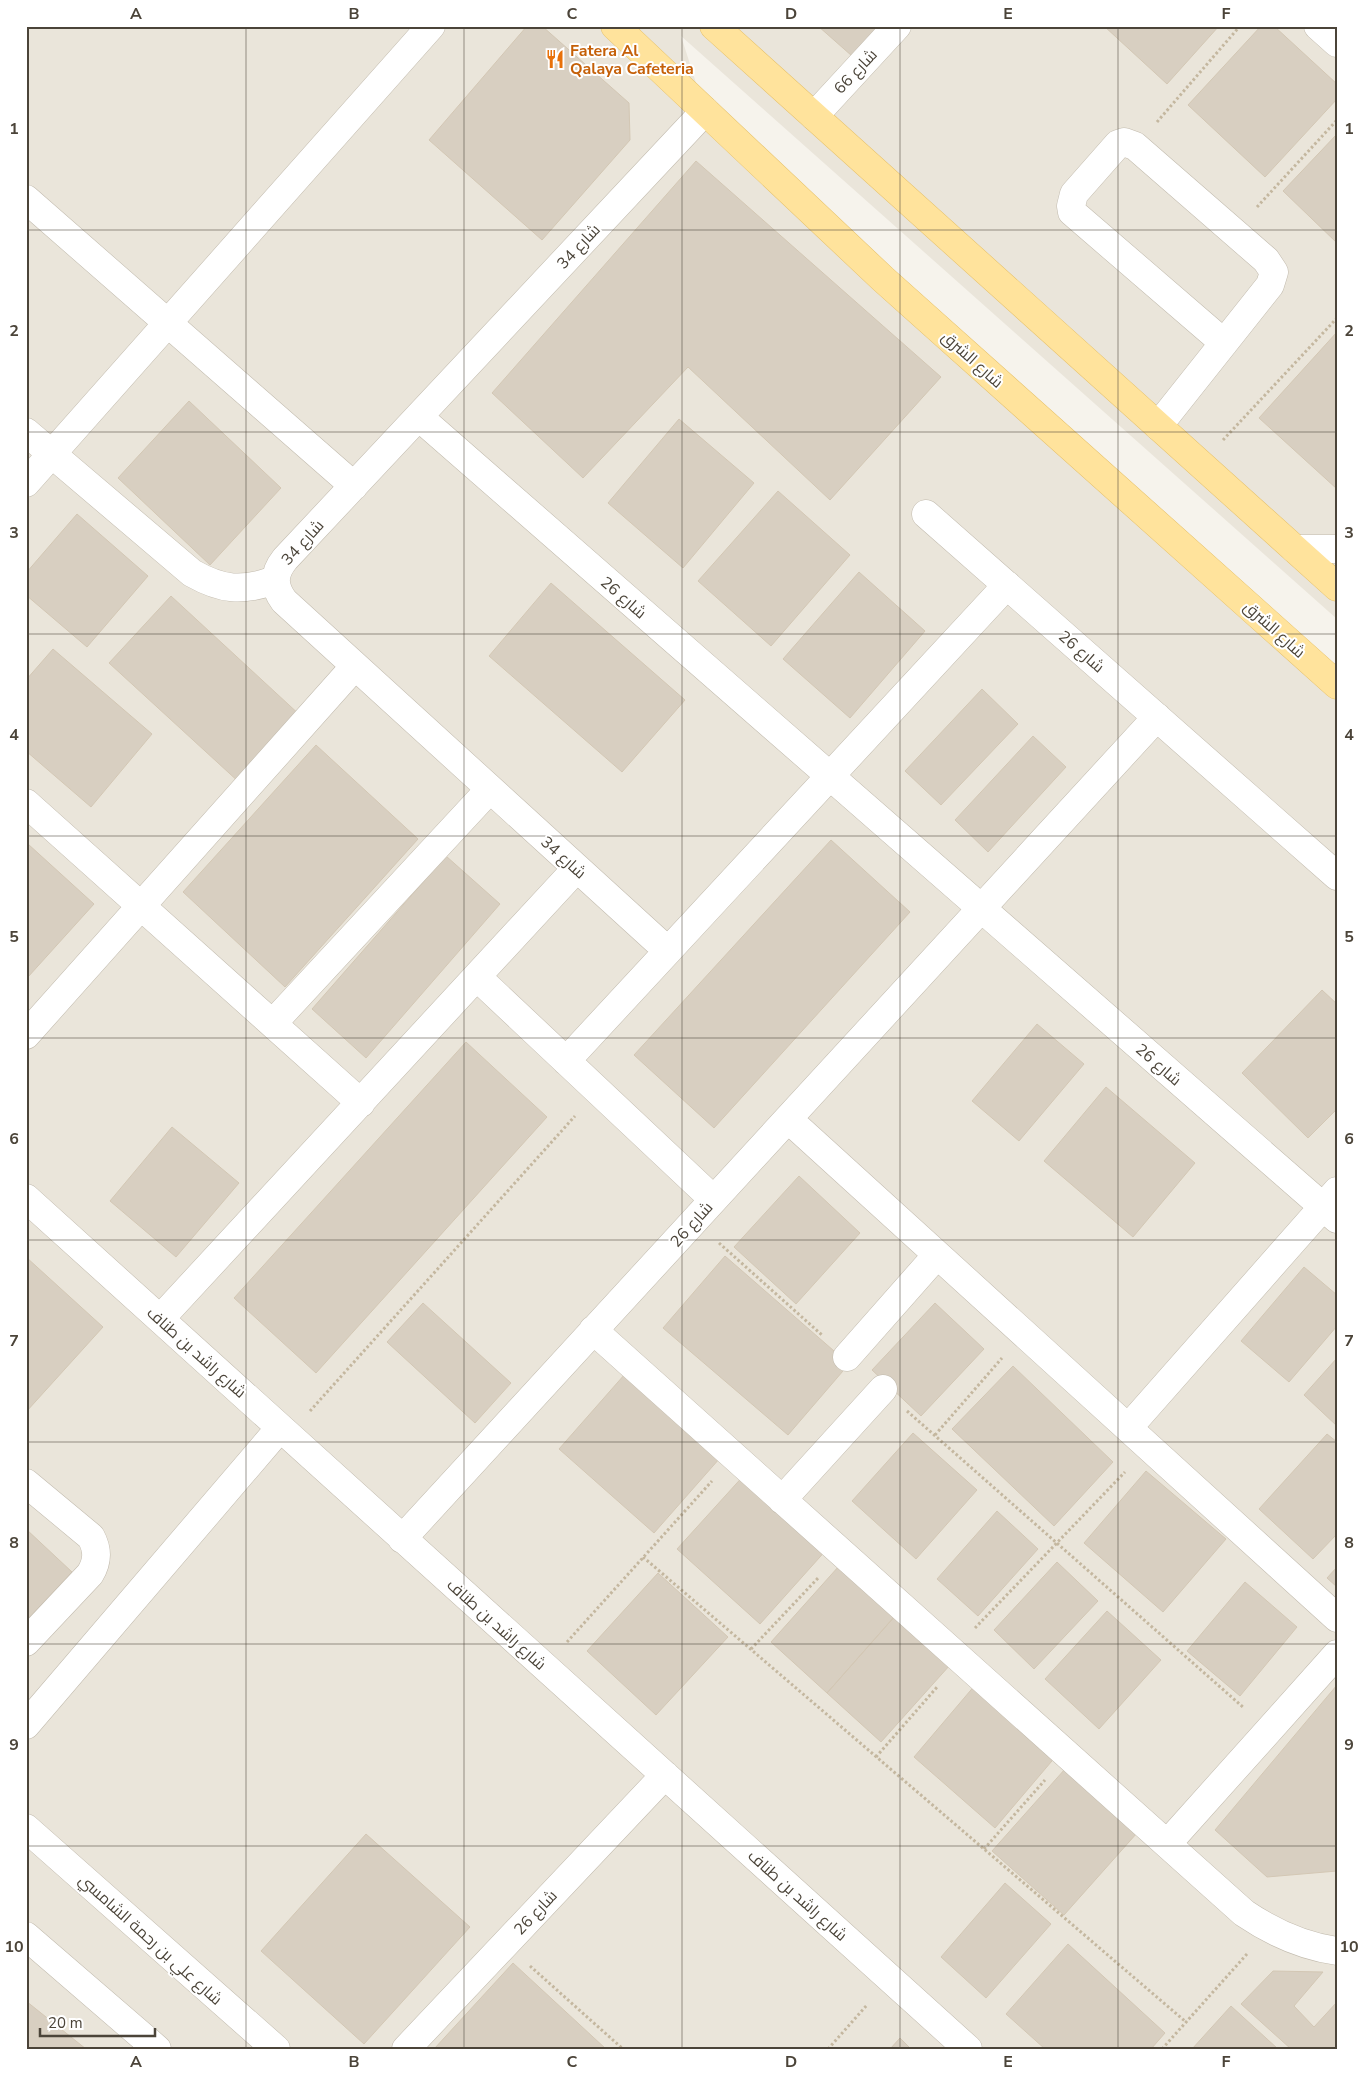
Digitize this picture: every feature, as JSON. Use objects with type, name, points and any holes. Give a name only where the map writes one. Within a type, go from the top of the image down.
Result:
[{"type":"main road","name":"شارع الشرق","points":[[615,26],[883,279],[1337,684]]},
{"type":"main road","points":[[714,26],[1337,587]]},
{"type":"street","points":[[26,483],[431,26]]},
{"type":"street","name":"شارع 66","points":[[814,116],[896,26]]},
{"type":"street","points":[[1318,26],[1337,43]]},
{"type":"street","name":"شارع 34","points":[[668,951],[284,601],[277,592],[275,580],[277,569],[284,559],[705,111]]},
{"type":"street","points":[[1158,426],[1224,343],[1270,285],[1274,272],[1266,260],[1136,146],[1124,142],[1113,148],[1074,194],[1070,206],[1072,212],[1224,343]]},
{"type":"street","points":[[26,199],[354,486]]},
{"type":"street","name":"شارع 26","points":[[419,417],[981,909],[1332,1206]]},
{"type":"street","points":[[26,432],[192,573],[210,584],[232,589],[254,588],[275,580]]},
{"type":"street","name":"شارع 26","points":[[926,514],[1337,876]]},
{"type":"street","points":[[1295,549],[1337,549]]},
{"type":"street","points":[[566,1061],[1007,585]]},
{"type":"street","points":[[26,1035],[355,666]]},
{"type":"street","name":"شارع 26","points":[[402,1538],[1157,718]]},
{"type":"street","points":[[273,1023],[490,789]]},
{"type":"street","points":[[30,814],[142,906],[361,1103]]},
{"type":"street","points":[[160,1319],[577,868]]},
{"type":"street","points":[[477,977],[714,1199]]},
{"type":"street","points":[[788,1120],[1337,1618]]},
{"type":"street","name":"شارع راشد بن طناف","points":[[26,1198],[968,2049]]},
{"type":"street","points":[[1128,1428],[1332,1206]]},
{"type":"street","points":[[847,1357],[937,1255]]},
{"type":"street","points":[[593,1330],[1244,1913],[1269,1930],[1292,1940],[1337,1951]]},
{"type":"street","points":[[782,1500],[883,1389]]},
{"type":"street","points":[[26,1725],[284,1432]]},
{"type":"street","points":[[26,1483],[91,1537],[96,1546],[97,1556],[95,1566],[90,1574],[26,1642]]},
{"type":"street","points":[[1167,1844],[1337,1654]]},
{"type":"street","name":"شارع 26","points":[[406,2049],[665,1775]]},
{"type":"street","name":"شارع علي بن رحمة الشامسي","points":[[26,1828],[276,2049]]},
{"type":"street","points":[[26,1936],[157,2049]]},
{"type":"path","points":[[1136,146],[1240,26]]},
{"type":"path","points":[[1234,232],[1337,120]]},
{"type":"path","points":[[1200,464],[1337,318]]},
{"type":"path","points":[[284,1432],[598,1090]]},
{"type":"path","points":[[694,1221],[847,1357]]},
{"type":"path","points":[[935,1435],[1024,1333]]},
{"type":"path","points":[[883,1389],[1269,1730]]},
{"type":"path","points":[[876,1757],[956,1656],[1057,1543],[1149,1447]]},
{"type":"path","points":[[544,1667],[734,1456]]},
{"type":"path","points":[[751,1649],[842,1553]]},
{"type":"path","points":[[643,1557],[1186,2022]]},
{"type":"path","points":[[984,1849],[1067,1755]]},
{"type":"path","points":[[1162,2049],[1269,1930]]},
{"type":"path","points":[[506,1944],[624,2049]]},
{"type":"path","points":[[828,2049],[891,1979]]},
{"type":"shaded area","points":[[26,26],[1337,26],[1337,619],[681,36],[705,111],[1337,684],[1337,2049],[26,2049]]},
{"type":"building","points":[[527,26],[542,26],[629,103],[630,140],[542,240],[429,140]]},
{"type":"building","points":[[818,26],[879,26],[852,56]]},
{"type":"building","points":[[1104,26],[1219,26],[1167,84]]},
{"type":"building","points":[[1261,26],[1274,26],[1337,84],[1337,99],[1265,177],[1188,105]]},
{"type":"building","points":[[1337,134],[1337,243],[1283,191]]},
{"type":"building","points":[[696,161],[941,377],[830,500],[688,367],[583,478],[492,393]]},
{"type":"building","points":[[1337,332],[1337,489],[1259,418]]},
{"type":"building","points":[[189,401],[281,488],[210,565],[118,478]]},
{"type":"building","points":[[679,419],[754,483],[683,568],[608,503]]},
{"type":"building","points":[[778,491],[850,555],[771,646],[698,581]]},
{"type":"building","points":[[77,514],[148,576],[87,647],[26,595],[26,573]]},
{"type":"building","points":[[859,572],[925,631],[850,718],[783,659]]},
{"type":"building","points":[[551,583],[685,700],[622,772],[489,656]]},
{"type":"building","points":[[171,596],[302,717],[241,784],[109,663]]},
{"type":"building","points":[[53,649],[152,734],[91,807],[26,751],[26,680]]},
{"type":"building","points":[[982,689],[1018,724],[941,805],[905,771]]},
{"type":"building","points":[[1033,736],[1066,767],[988,852],[955,820]]},
{"type":"building","points":[[316,745],[418,839],[285,987],[183,892]]},
{"type":"building","points":[[831,840],[910,912],[714,1128],[634,1055]]},
{"type":"building","points":[[28,844],[94,904],[28,977],[26,975],[26,845]]},
{"type":"building","points":[[446,856],[500,904],[366,1058],[312,1009]]},
{"type":"building","points":[[1322,990],[1337,1004],[1337,1109],[1308,1138],[1242,1073]]},
{"type":"building","points":[[1037,1024],[1084,1064],[1019,1141],[972,1101]]},
{"type":"building","points":[[466,1042],[547,1117],[316,1373],[234,1298]]},
{"type":"building","points":[[1106,1087],[1195,1163],[1133,1237],[1044,1161]]},
{"type":"building","points":[[172,1127],[239,1183],[176,1257],[110,1201]]},
{"type":"building","points":[[799,1176],[860,1233],[796,1304],[734,1247]]},
{"type":"building","points":[[725,1256],[849,1364],[788,1435],[663,1328]]},
{"type":"building","points":[[26,1257],[103,1327],[26,1412]]},
{"type":"building","points":[[1304,1267],[1337,1295],[1337,1326],[1289,1382],[1241,1341]]},
{"type":"building","points":[[423,1303],[511,1383],[475,1423],[387,1342]]},
{"type":"building","points":[[935,1303],[984,1349],[921,1416],[872,1370]]},
{"type":"building","points":[[1337,1358],[1337,1426],[1304,1395]]},
{"type":"building","points":[[1013,1366],[1113,1462],[1054,1526],[952,1429]]},
{"type":"building","points":[[625,1374],[720,1458],[654,1533],[559,1449]]},
{"type":"building","points":[[913,1433],[977,1490],[916,1559],[852,1501]]},
{"type":"building","points":[[1327,1434],[1337,1442],[1337,1534],[1313,1559],[1259,1509]]},
{"type":"building","points":[[1146,1471],[1226,1539],[1163,1612],[1084,1543]]},
{"type":"building","points":[[746,1473],[828,1548],[760,1624],[677,1549]]},
{"type":"building","points":[[997,1511],[1038,1549],[978,1616],[937,1579]]},
{"type":"building","points":[[26,1529],[72,1572],[26,1621]]},
{"type":"building","points":[[1057,1562],[1098,1601],[1034,1669],[994,1630]]},
{"type":"building","points":[[839,1566],[895,1616],[827,1693],[771,1642]]},
{"type":"building","points":[[1337,1567],[1337,1587],[1327,1578]]},
{"type":"building","points":[[658,1573],[728,1637],[656,1715],[587,1651]]},
{"type":"building","points":[[1245,1582],[1297,1627],[1240,1696],[1187,1651]]},
{"type":"building","points":[[1107,1611],[1161,1660],[1099,1729],[1045,1679]]},
{"type":"building","points":[[895,1616],[950,1665],[881,1742],[827,1693]]},
{"type":"building","points":[[976,1684],[1057,1755],[995,1828],[914,1757]]},
{"type":"building","points":[[1337,1685],[1337,1871],[1267,1877],[1215,1830]]},
{"type":"building","points":[[1065,1769],[1137,1833],[1064,1915],[992,1851]]},
{"type":"building","points":[[366,1834],[470,1927],[364,2044],[261,1951]]},
{"type":"building","points":[[1005,1883],[1051,1924],[986,1998],[941,1957]]},
{"type":"building","points":[[1068,1944],[1165,2033],[1151,2049],[1045,2049],[1006,2014]]},
{"type":"building","points":[[513,1963],[606,2049],[434,2049]]},
{"type":"building","points":[[1273,1971],[1323,1972],[1294,2006],[1314,2027],[1337,2002],[1337,2049],[1291,2049],[1241,2004]]},
{"type":"building","points":[[26,2001],[86,2049],[26,2049]]},
{"type":"building","points":[[1231,2006],[1278,2049],[1192,2049]]},
{"type":"building","points":[[900,2038],[911,2049],[890,2049]]},
{"type":"place","name":"Fatera Al Qalaya Cafeteria","points":[[555,59]]}]
